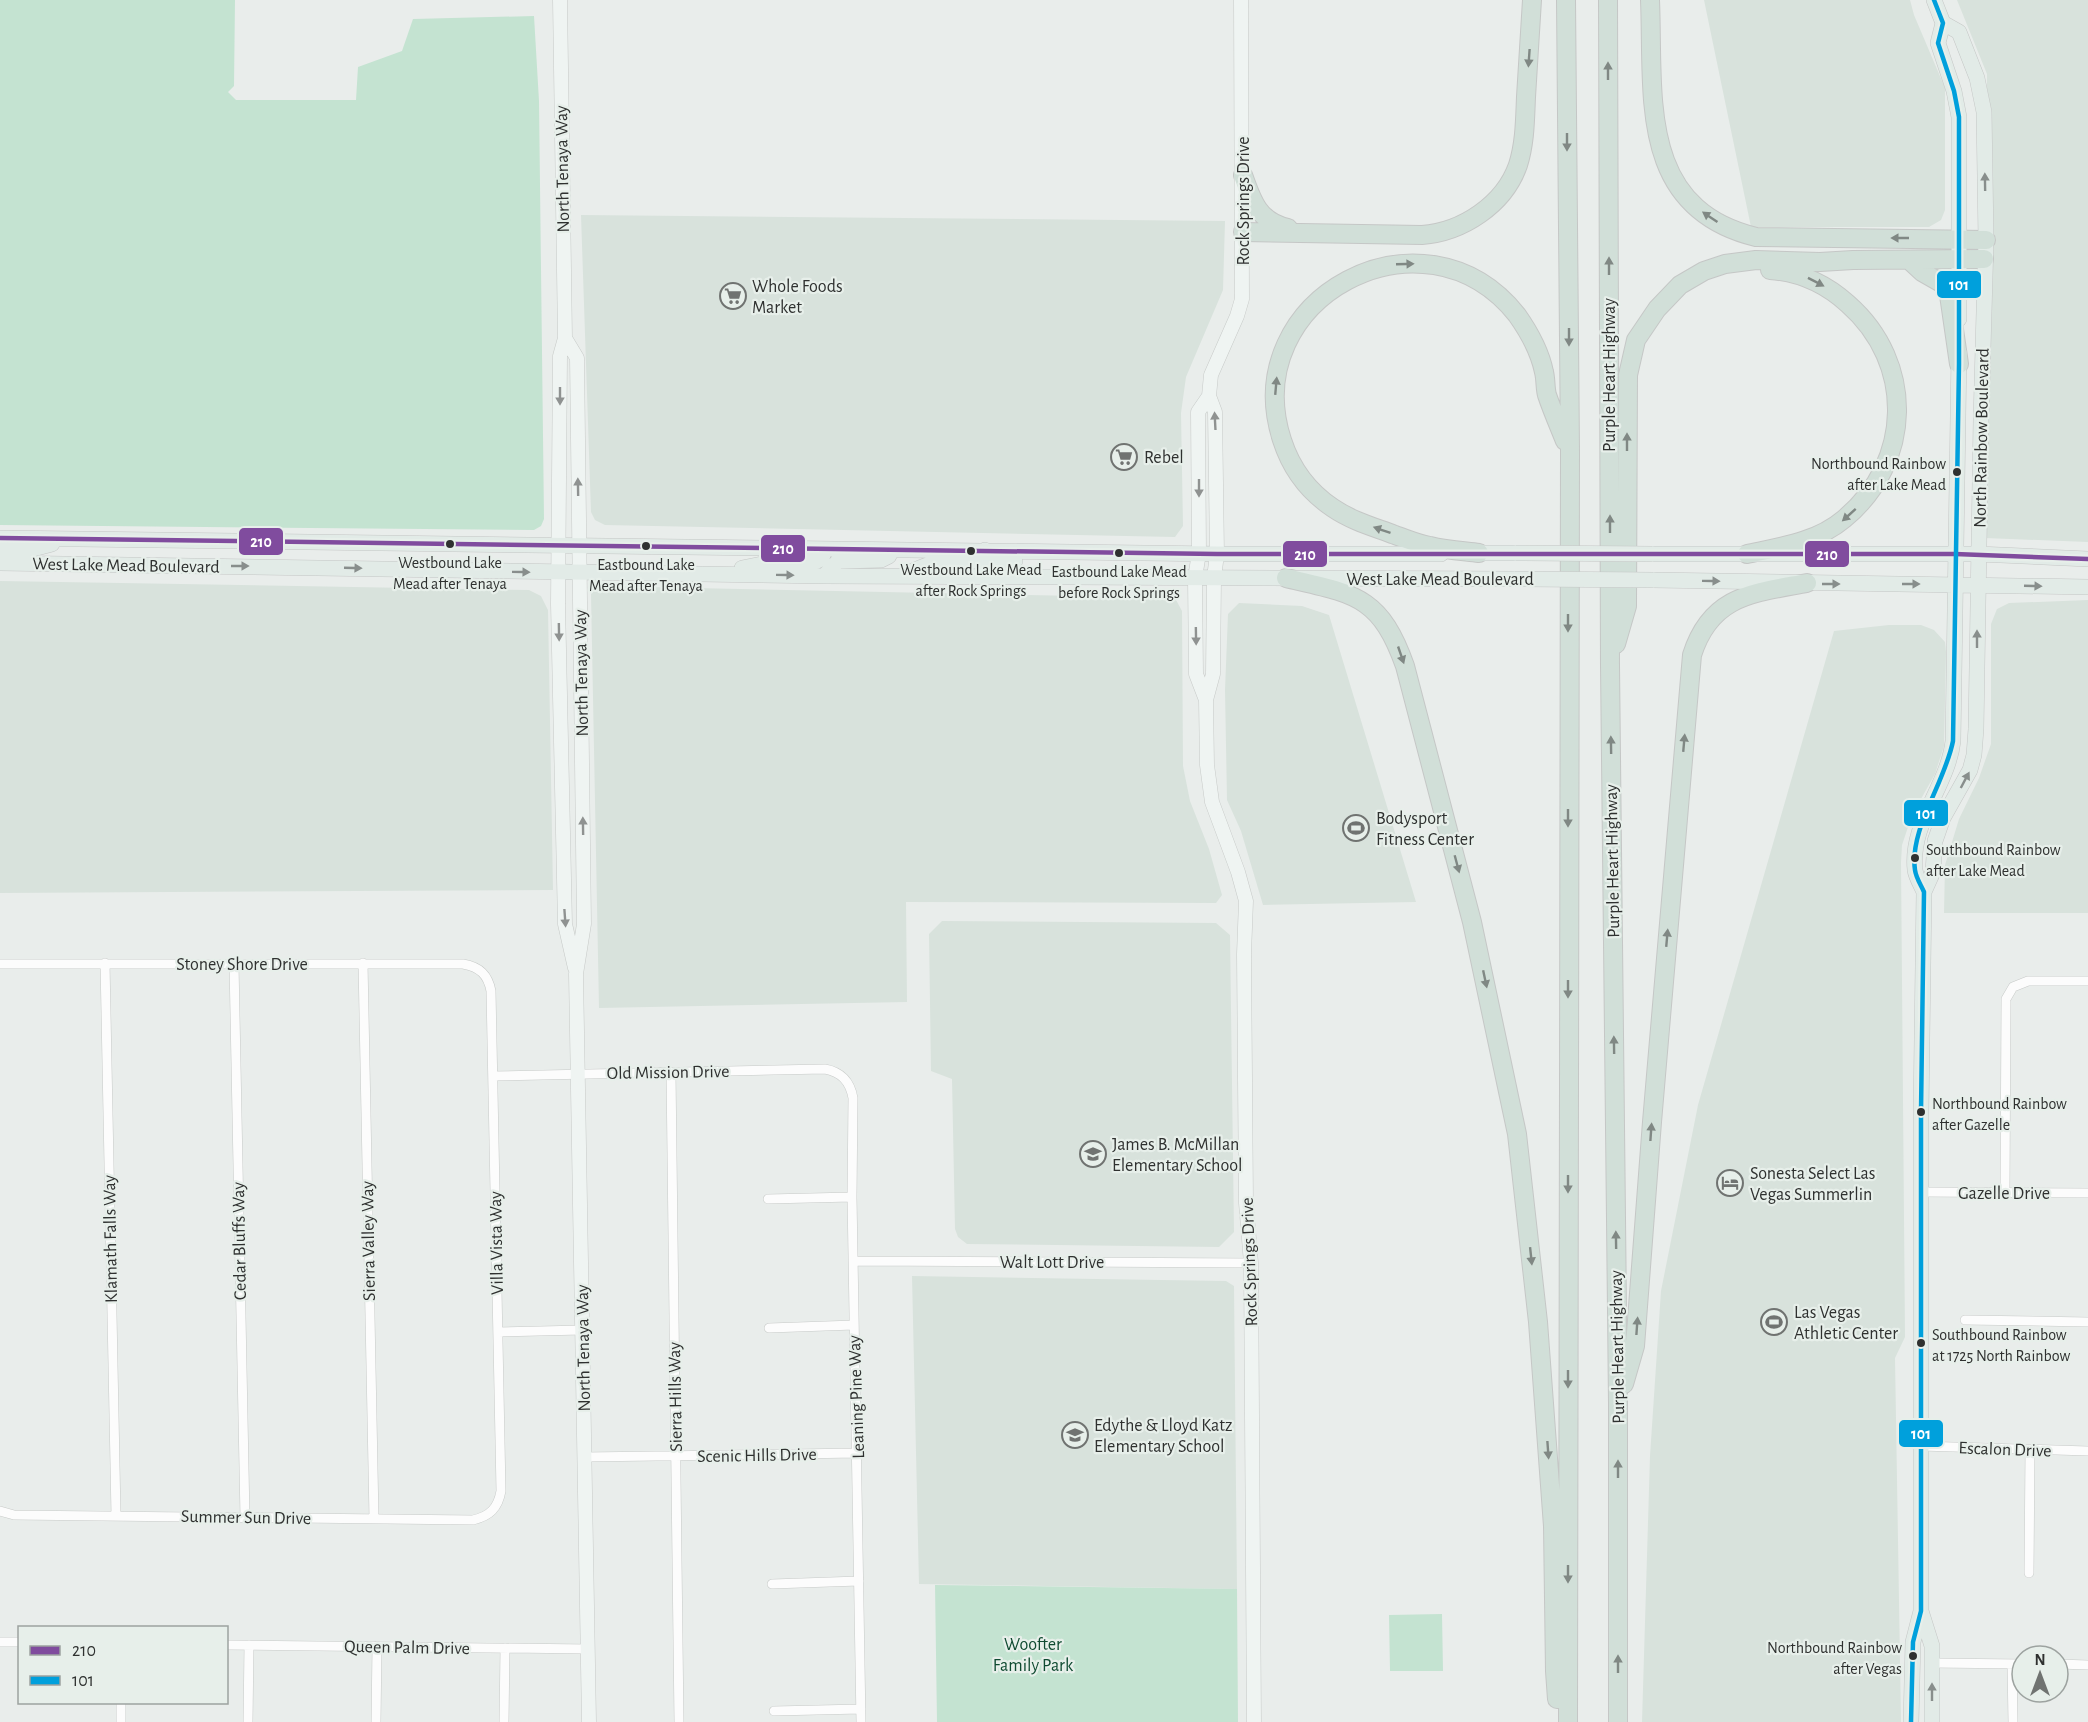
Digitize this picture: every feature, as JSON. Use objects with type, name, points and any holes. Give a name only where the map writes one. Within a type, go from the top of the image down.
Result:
[{"type":"highway","points":[[1243,232],[1409,236],[1436,234],[1467,222],[1492,203],[1507,187],[1517,166],[1524,140],[1532,0]]},
{"type":"highway","points":[[1566,0],[1569,452],[1568,1722]]},
{"type":"highway","name":"Purple Heart Highway","points":[[1608,0],[1610,666],[1618,1403],[1618,1722]]},
{"type":"highway","points":[[1650,0],[1657,136],[1664,163],[1678,187],[1695,208],[1735,232],[1756,237],[1986,240]]},
{"type":"highway","points":[[1243,176],[1255,206],[1262,215],[1294,233]]},
{"type":"highway","points":[[1610,666],[1627,606],[1627,390],[1636,340],[1657,309],[1680,285],[1704,271],[1725,264],[1756,260],[1820,262],[1984,260]]},
{"type":"highway","points":[[1908,260],[1922,272],[1943,284],[1949,296],[1959,364]]},
{"type":"highway","points":[[1479,553],[1429,546],[1354,520],[1332,507],[1303,480],[1284,445],[1277,420],[1275,394],[1282,355],[1293,331],[1309,309],[1328,291],[1350,278],[1388,266],[1428,265],[1456,271],[1478,282],[1509,306],[1531,339],[1545,374],[1546,393],[1569,452]]},
{"type":"highway","points":[[1631,362],[1654,323],[1679,297],[1693,287],[1723,275],[1754,270],[1779,270],[1817,282],[1855,310],[1878,338],[1894,376],[1897,403],[1892,446],[1878,479],[1863,502],[1821,535],[1747,554]]},
{"type":"highway","points":[[1286,578],[1341,591],[1360,600],[1370,606],[1386,625],[1397,644],[1405,666],[1473,922],[1516,1124],[1528,1223],[1538,1322],[1553,1526],[1555,1671],[1559,1722]]},
{"type":"highway","points":[[1618,1403],[1635,1346],[1692,656],[1703,628],[1721,608],[1747,594],[1807,584]]},
{"type":"main road","name":"North Tenaya Way","points":[[560,0],[565,338],[560,356],[559,573],[562,797],[565,924],[576,974]]},
{"type":"main road","name":"Rock Springs Drive","points":[[1241,0],[1242,299],[1211,375],[1209,396],[1215,412],[1217,554],[1214,578],[1213,674],[1206,700],[1209,789],[1216,814],[1239,872],[1246,901],[1244,966],[1246,1203],[1251,1263],[1254,1722]]},
{"type":"main road","name":"North Rainbow Boulevard","points":[[1924,892],[1915,871],[1919,833],[1932,799],[1946,773],[1953,741],[1954,554],[1959,364],[1959,117],[1954,91],[1938,43],[1943,23],[1934,0]]},
{"type":"main road","name":"North Rainbow Boulevard","points":[[1932,1722],[1932,1646],[1922,1611],[1921,1192],[1924,892],[1933,872],[1938,831],[1950,804],[1964,783],[1974,754],[1986,240],[1984,112],[1977,78],[1959,32],[1943,23]]},
{"type":"main road","name":"North Tenaya Way","points":[[565,338],[577,358],[584,924],[576,974],[589,1722]]},
{"type":"main road","name":"Rock Springs Drive","points":[[1206,700],[1196,674],[1195,578],[1199,553],[1198,412],[1209,396]]},
{"type":"main road","name":"West Lake Mead Boulevard","points":[[0,538],[1217,554],[1978,554],[2088,559]]},
{"type":"main road","points":[[0,550],[29,550],[72,539]]},
{"type":"main road","points":[[294,542],[294,566]]},
{"type":"main road","points":[[712,574],[773,562],[817,561],[822,558],[825,549]]},
{"type":"main road","points":[[824,576],[838,561],[881,560],[903,549]]},
{"type":"main road","points":[[900,576],[936,563],[974,562],[982,558],[985,550]]},
{"type":"main road","points":[[986,577],[987,569],[993,562],[1046,561],[1083,552]]},
{"type":"main road","name":"West Lake Mead Boulevard","points":[[0,563],[294,566],[559,573],[1653,580],[2088,587]]},
{"type":"main road","points":[[562,797],[574,855],[576,860],[583,862]]},
{"type":"main road","points":[[564,879],[569,880],[572,884],[584,924]]},
{"type":"main road","name":"North Rainbow Boulevard","points":[[1911,1722],[1913,1642],[1922,1611]]},
{"type":"street","name":"Klamath Falls Way","points":[[105,963],[116,1515]]},
{"type":"street","name":"Sierra Valley Way","points":[[363,963],[374,1518]]},
{"type":"street","name":"Stoney Shore Drive","points":[[0,964],[463,964],[474,966],[483,972]]},
{"type":"street","name":"Cedar Bluffs Way","points":[[234,964],[245,1518]]},
{"type":"street","name":"Villa Vista Way","points":[[483,972],[489,981],[491,992],[501,1491],[499,1502],[492,1512]]},
{"type":"street","points":[[2005,1192],[2006,999],[2013,987],[2028,981],[2088,981]]},
{"type":"street","name":"Old Mission Drive","points":[[493,1076],[825,1069],[842,1075]]},
{"type":"street","name":"Sierra Hills Way","points":[[672,1072],[679,1722]]},
{"type":"street","name":"Leaning Pine Way","points":[[842,1075],[851,1086],[854,1098],[852,1197],[861,1722]]},
{"type":"street","name":"Gazelle Drive","points":[[1921,1192],[2088,1193]]},
{"type":"street","points":[[768,1199],[852,1197]]},
{"type":"street","name":"Walt Lott Drive","points":[[853,1262],[1251,1263]]},
{"type":"street","points":[[1965,1320],[2088,1322]]},
{"type":"street","points":[[769,1328],[854,1325]]},
{"type":"street","points":[[498,1332],[582,1330]]},
{"type":"street","name":"Escalon Drive","points":[[1922,1446],[2088,1451]]},
{"type":"street","points":[[2029,1573],[2030,1450]]},
{"type":"street","name":"Scenic Hills Drive","points":[[585,1457],[858,1454]]},
{"type":"street","name":"Summer Sun Drive","points":[[0,1511],[14,1515],[473,1520],[484,1518],[492,1512]]},
{"type":"street","points":[[772,1584],[860,1581]]},
{"type":"street","points":[[0,1642],[18,1642]]},
{"type":"street","name":"Queen Palm Drive","points":[[228,1645],[588,1649]]},
{"type":"street","points":[[248,1722],[249,1645]]},
{"type":"street","points":[[376,1722],[377,1646]]},
{"type":"street","points":[[504,1722],[505,1648]]},
{"type":"street","points":[[1932,1663],[2010,1664]]},
{"type":"street","points":[[2070,1664],[2088,1665]]},
{"type":"street","points":[[121,1704],[121,1722]]},
{"type":"street","points":[[2013,1722],[2014,1704]]},
{"type":"street","points":[[774,1711],[861,1709]]},
{"type":"shaded area","points":[[1704,0],[1910,0],[1914,15],[1945,88],[1945,210],[1941,220],[1929,227],[1751,227]]},
{"type":"shaded area","points":[[1957,0],[2088,0],[2088,542],[1985,538],[1987,74]]},
{"type":"shaded area","points":[[581,215],[1225,221],[1223,290],[1186,377],[1181,413],[1183,526],[1175,537],[605,525],[595,520],[591,512]]},
{"type":"shaded area","points":[[0,581],[529,590],[541,596],[548,610],[553,890],[0,893]]},
{"type":"shaded area","points":[[599,586],[1175,598],[1182,611],[1183,766],[1190,801],[1209,849],[1222,895],[1216,903],[906,902],[907,1002],[599,1008],[591,594]]},
{"type":"shaded area","points":[[2088,600],[2088,913],[1944,913],[1945,865],[1959,819],[1979,778],[1991,744],[1991,624],[1997,609],[2009,603]]},
{"type":"shaded area","points":[[1239,603],[1302,606],[1329,615],[1416,902],[1263,905],[1241,831],[1227,800],[1225,690],[1228,614]]},
{"type":"shaded area","points":[[1889,625],[1921,625],[1934,630],[1945,642],[1946,652],[1944,746],[1935,774],[1912,815],[1902,845],[1901,862],[1905,1337],[1895,1358],[1901,1722],[1642,1722],[1650,1456],[1661,1291],[1698,1105],[1834,631]]},
{"type":"shaded area","name":"James B. McMillan Elementary School","points":[[942,921],[1216,923],[1230,935],[1234,1232],[1219,1247],[967,1244],[958,1237],[955,1229],[952,1079],[931,1071],[929,934]]},
{"type":"shaded area","name":"Edythe & Lloyd Katz Elementary School","points":[[912,1276],[1226,1281],[1234,1286],[1237,1589],[919,1584]]},
{"type":"green space","points":[[0,0],[235,0],[234,86],[228,92],[236,100],[356,100],[358,67],[402,51],[413,19],[534,16],[539,101],[544,519],[541,526],[534,530],[0,525]]},
{"type":"green space","name":"Woofter Family Park","points":[[935,1585],[1237,1589],[1238,1722],[937,1722]]},
{"type":"green space","points":[[1442,1614],[1443,1671],[1390,1671],[1389,1615]]},
{"type":"transit line","name":"101","points":[[1911,1722],[1913,1642],[1921,1611],[1921,1112],[1924,892],[1917,879],[1915,854],[1922,822],[1943,773],[1953,741],[1959,364],[1959,117],[1954,91],[1938,43],[1943,23],[1934,0]]},
{"type":"transit line","name":"210","points":[[0,538],[1217,554],[1955,554],[2088,559]]},
{"type":"place","name":"Whole Foods Market","points":[[733,296]]},
{"type":"place","name":"Rebel","points":[[1124,457]]},
{"type":"place","name":"Northbound Rainbow after Lake Mead","points":[[1957,472]]},
{"type":"place","name":"Westbound Lake Mead after Tenaya","points":[[450,544]]},
{"type":"place","name":"Eastbound Lake Mead after Tenaya","points":[[646,546]]},
{"type":"place","name":"Westbound Lake Mead after Rock Springs","points":[[971,551]]},
{"type":"place","name":"Eastbound Lake Mead before Rock Springs","points":[[1119,553]]},
{"type":"place","name":"Bodysport Fitness Center","points":[[1356,828]]},
{"type":"place","name":"Southbound Rainbow after Lake Mead","points":[[1915,858]]},
{"type":"place","name":"Northbound Rainbow after Gazelle","points":[[1921,1112]]},
{"type":"place","name":"James B. McMillan Elementary School","points":[[1093,1154]]},
{"type":"place","name":"Sonesta Select Las Vegas Summerlin","points":[[1730,1183]]},
{"type":"place","name":"Las Vegas Athletic Center","points":[[1774,1322]]},
{"type":"place","name":"Southbound Rainbow at 1725 North Rainbow","points":[[1921,1343]]},
{"type":"place","name":"Edythe & Lloyd Katz Elementary School","points":[[1075,1435]]},
{"type":"place","name":"Northbound Rainbow after Vegas","points":[[1913,1656]]}]
